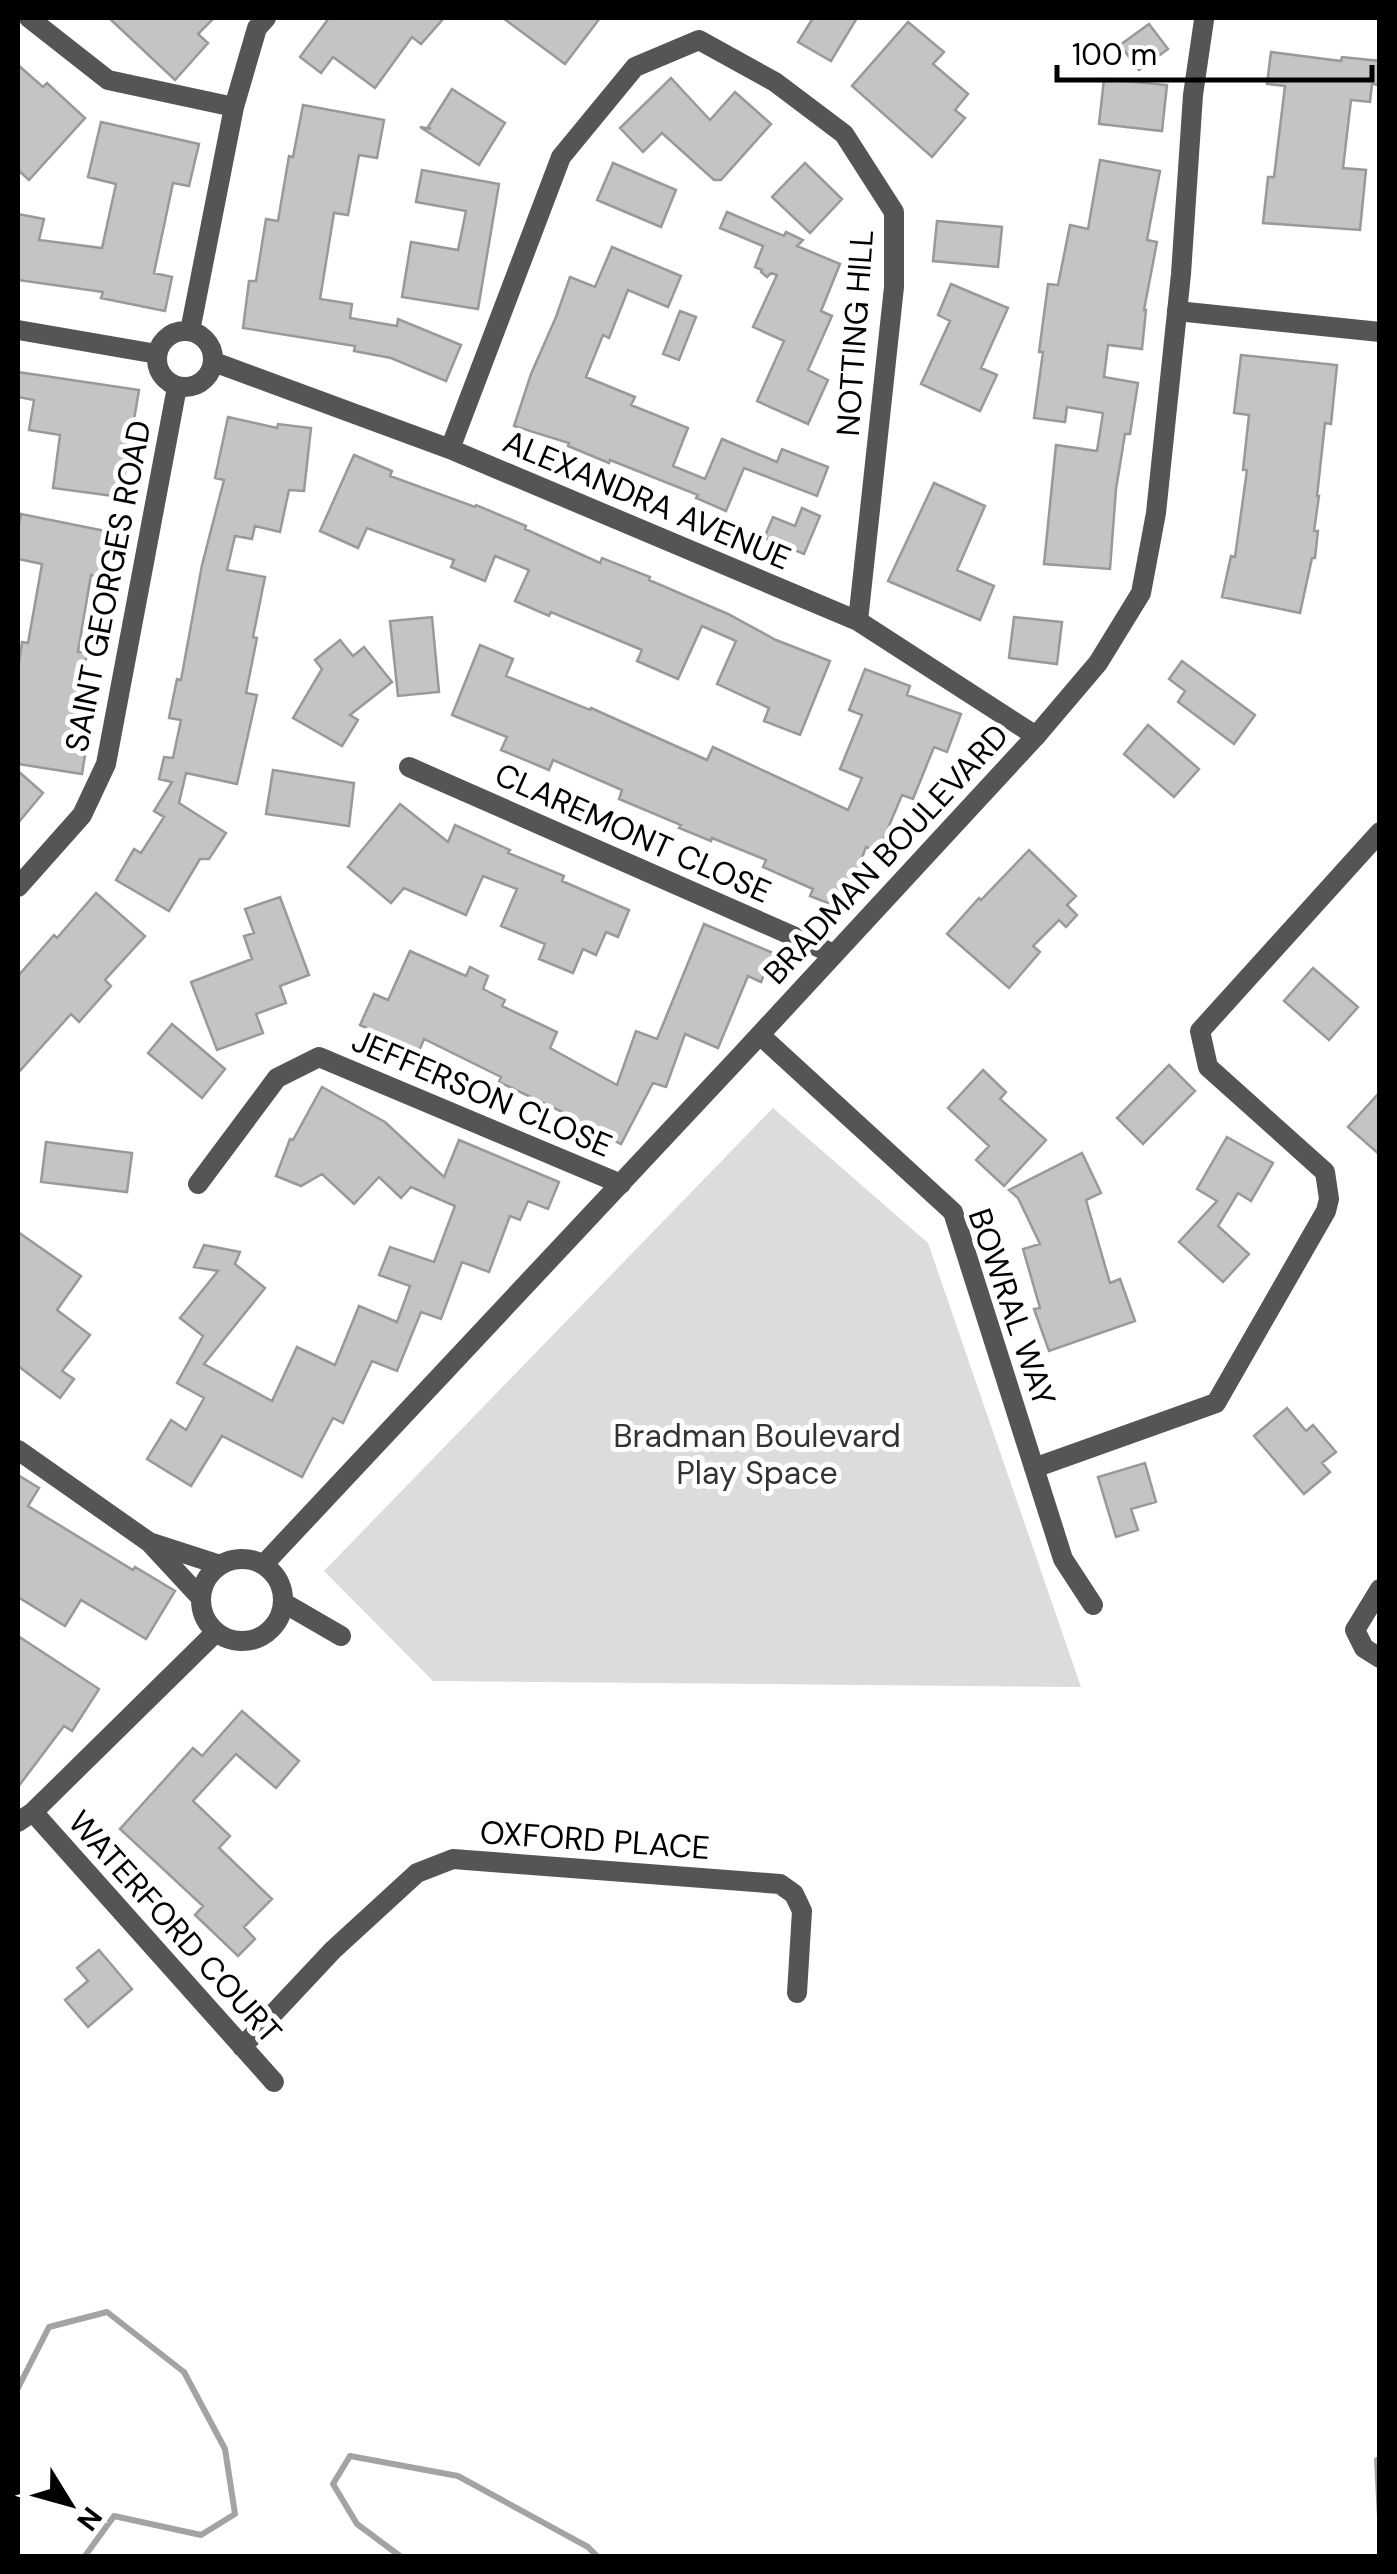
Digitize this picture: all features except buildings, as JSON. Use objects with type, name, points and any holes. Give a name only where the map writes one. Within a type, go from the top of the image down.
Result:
[{"type":"street","points":[[29,18],[108,80],[234,107]]},
{"type":"street","points":[[190,331],[234,107],[257,28],[266,18]]},
{"type":"street","name":"BRADMAN BOULEVARD","points":[[264,1564],[1036,736],[1098,663],[1141,593],[1156,513],[1194,95],[1207,18]]},
{"type":"street","name":"NOTTING HILL","points":[[450,449],[561,156],[634,67],[699,40],[775,82],[844,134],[894,212],[894,287],[858,622]]},
{"type":"street","points":[[1177,311],[1380,332]]},
{"type":"street","points":[[18,330],[157,354]]},
{"type":"street","points":[[190,331],[208,342],[214,362],[205,380],[196,386],[177,387],[160,374],[157,354],[173,333],[190,331]]},
{"type":"street","name":"ALEXANDRA AVENUE","points":[[214,362],[450,449],[858,622],[1036,736]]},
{"type":"street","name":"SAINT GEORGES ROAD","points":[[18,887],[82,816],[106,764],[177,387]]},
{"type":"street","name":"CLAREMONT CLOSE","points":[[408,767],[834,954]]},
{"type":"street","points":[[1034,1468],[1216,1403],[1326,1212],[1330,1200],[1325,1172],[1208,1067],[1200,1031],[1380,832]]},
{"type":"street","name":"BOWRAL WAY","points":[[760,1034],[953,1212],[1064,1559],[1093,1605]]},
{"type":"street","name":"JEFFERSON CLOSE","points":[[198,1184],[277,1078],[319,1057],[621,1184]]},
{"type":"street","points":[[18,1450],[148,1542],[201,1598]]},
{"type":"street","points":[[148,1542],[220,1565]]},
{"type":"street","points":[[242,1558],[264,1564],[283,1590],[284,1602],[275,1626],[255,1640],[231,1640],[207,1622],[201,1598],[210,1574],[220,1565],[242,1558]]},
{"type":"street","points":[[1380,1590],[1355,1630],[1364,1648],[1380,1658]]},
{"type":"street","points":[[284,1602],[341,1636]]},
{"type":"street","points":[[25,1817],[216,1632]]},
{"type":"street","name":"WATERFORD COURT","points":[[25,1817],[274,2082]]},
{"type":"street","name":"OXFORD PLACE","points":[[242,2047],[334,1950],[417,1873],[452,1859],[780,1884],[794,1894],[802,1912],[797,1993]]},
{"type":"green space","name":"Bradman Boulevard Play Space","points":[[773,1108],[928,1243],[1081,1687],[433,1681],[324,1571]]},
{"type":"waterway","points":[[18,2388],[49,2327],[107,2312],[184,2372],[225,2449],[235,2514],[201,2535],[114,2516],[85,2556]]},
{"type":"waterway","points":[[400,2556],[357,2524],[333,2484],[350,2456],[458,2476],[588,2547],[597,2556]]},
{"type":"waterway","points":[[1380,2462],[1377,2460],[1380,2518]]}]
